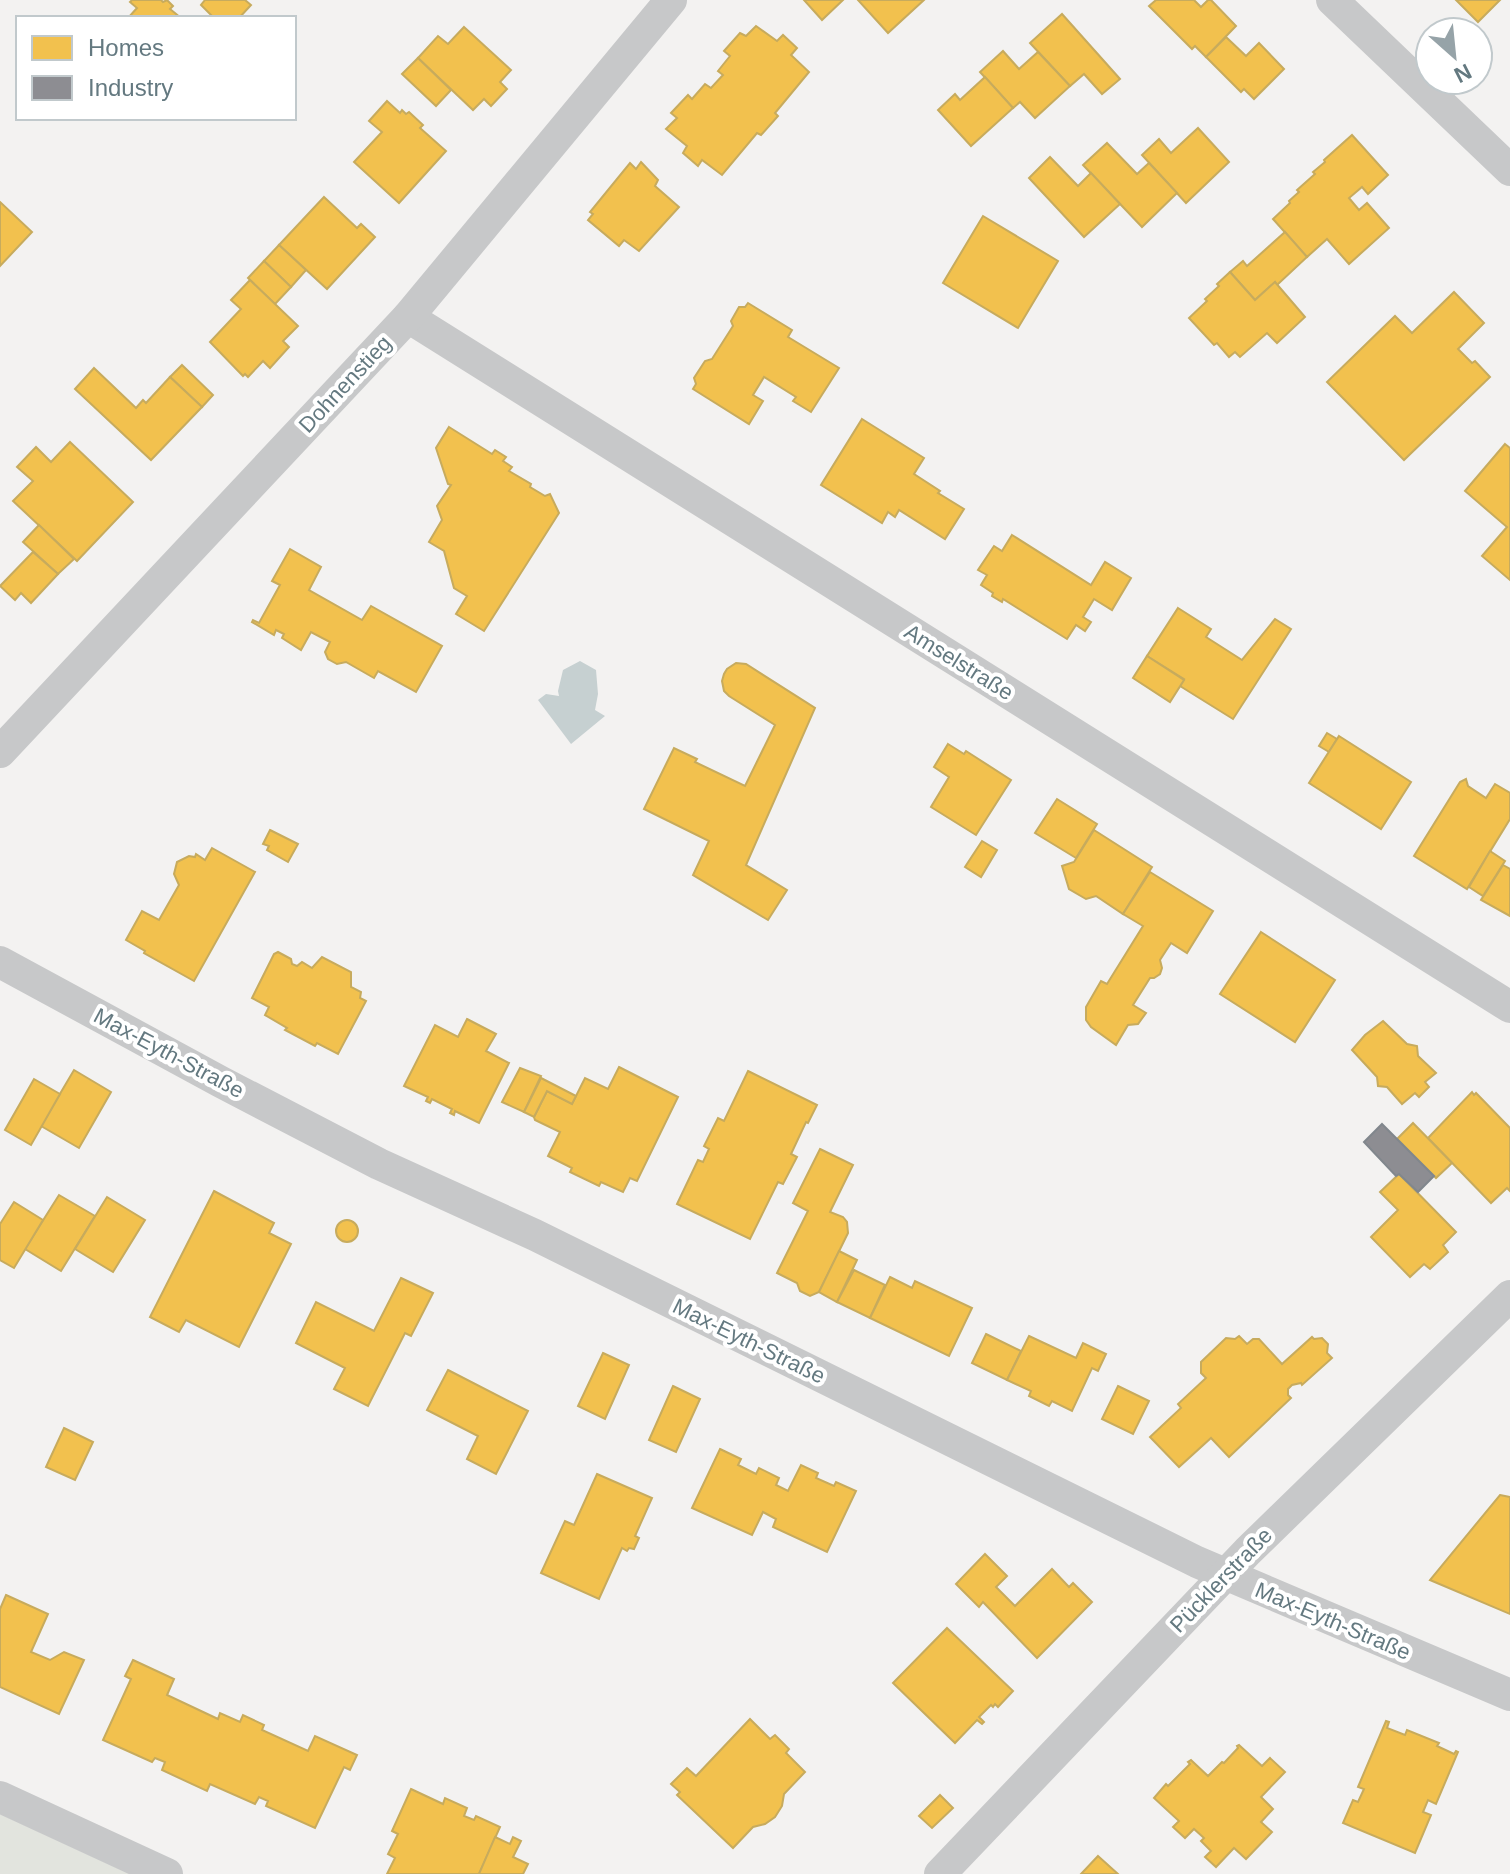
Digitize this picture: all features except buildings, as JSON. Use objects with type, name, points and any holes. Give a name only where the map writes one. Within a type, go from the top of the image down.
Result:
[{"type":"street","name":"Dohnenstieg","points":[[0,752],[408,317],[671,0]]},
{"type":"street","points":[[1332,0],[1510,170]]},
{"type":"street","name":"Amselstraße","points":[[408,317],[1510,1007]]},
{"type":"street","name":"Max-Eyth-Straße","points":[[0,962],[379,1164],[535,1235],[1197,1562],[1510,1695]]},
{"type":"street","name":"Pücklerstraße","points":[[940,1874],[1225,1574],[1510,1296]]},
{"type":"street","points":[[0,1797],[167,1874]]},
{"type":"shaded area","points":[[580,661],[596,670],[598,694],[595,710],[605,716],[571,744],[538,700],[546,694],[559,696],[563,670]]},
{"type":"shaded area","points":[[0,1814],[130,1874],[0,1874]]}]
